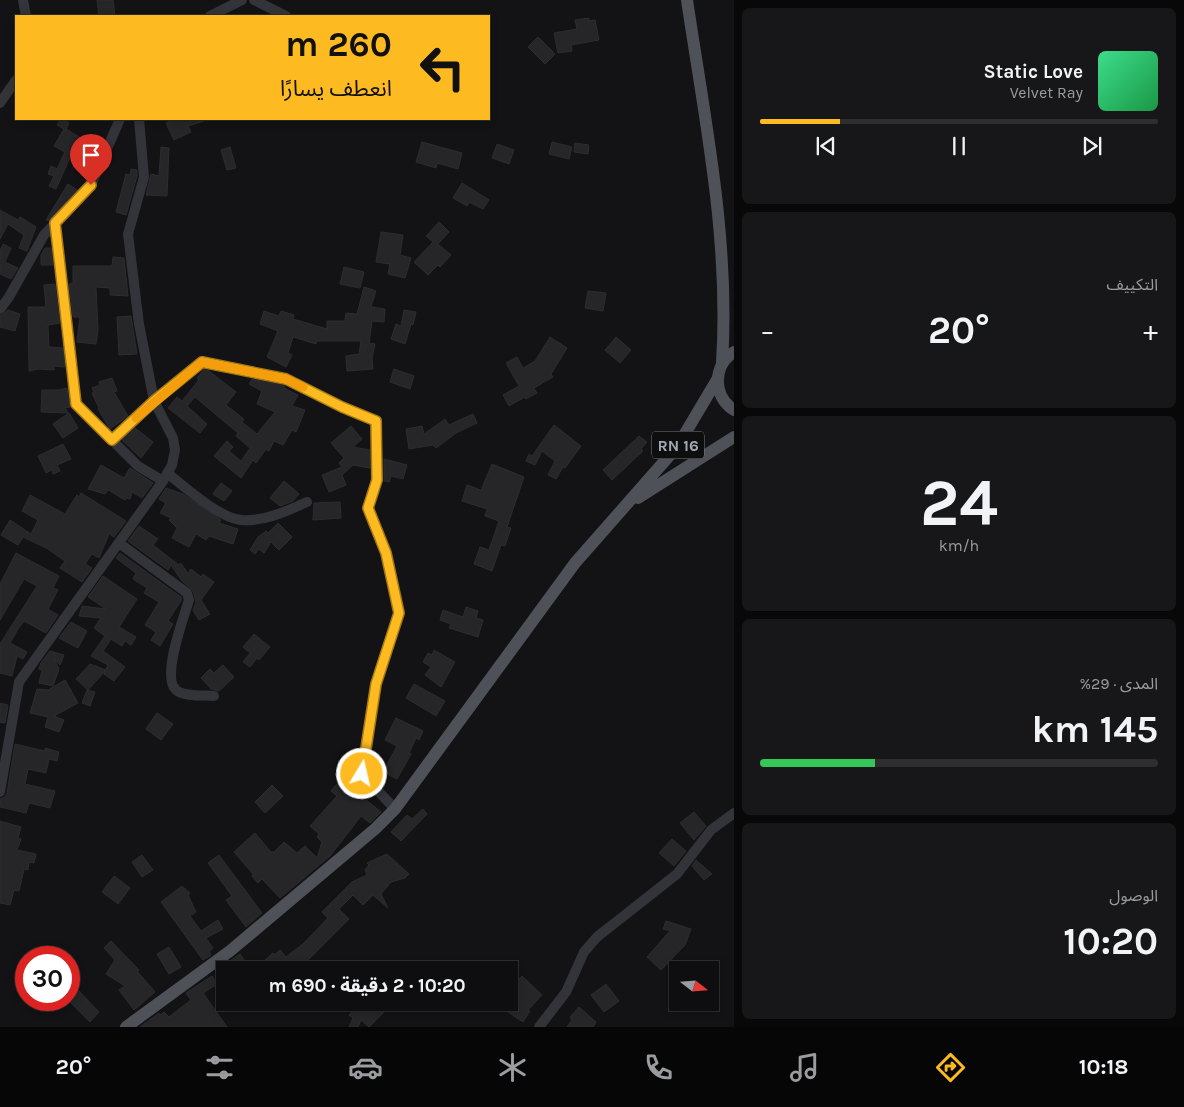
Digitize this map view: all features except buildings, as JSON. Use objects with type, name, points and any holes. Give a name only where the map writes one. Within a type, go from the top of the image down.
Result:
[{"type":"main road","points":[[687,0],[711,149],[724,288],[722,363],[718,378],[720,394],[725,402],[734,410]]},
{"type":"main road","points":[[724,288],[734,315]]},
{"type":"main road","points":[[722,363],[734,352]]},
{"type":"main road","name":"RN 16","points":[[126,1027],[230,951],[375,829],[395,809],[575,563],[600,532],[627,505],[676,447],[718,378]]},
{"type":"main road","name":"RN 16","points":[[627,505],[734,437]]},
{"type":"street","points":[[23,0],[26,15]]},
{"type":"street","points":[[212,15],[242,0]]},
{"type":"street","points":[[254,0],[284,15]]},
{"type":"street","points":[[0,103],[15,81]]},
{"type":"street","points":[[0,309],[9,297],[44,235],[91,185],[120,120]]},
{"type":"street","points":[[0,792],[19,682],[172,465],[175,450],[173,438],[154,401],[139,324],[128,234],[144,177],[138,120]]},
{"type":"street","points":[[55,223],[76,404],[138,466],[165,477],[222,513],[242,520],[276,515],[307,502]]},
{"type":"street","points":[[112,440],[154,401],[202,362],[286,379],[342,407],[376,421],[377,480],[368,508],[386,553],[399,613],[376,684],[362,774],[395,809]]},
{"type":"street","points":[[119,542],[187,593],[189,600],[176,641],[171,676],[172,683],[174,689],[180,693],[214,696]]},
{"type":"street","points":[[540,1027],[566,992],[584,952],[597,937],[677,874],[711,830],[734,812]]},
{"type":"slow traffic","points":[[136,418],[202,362],[286,379],[303,387]]},
{"type":"route","points":[[91,185],[55,223],[76,404],[112,440],[154,401],[202,362],[286,379],[342,407],[376,421],[377,480],[368,508],[386,553],[399,613],[376,684],[362,774]]}]
